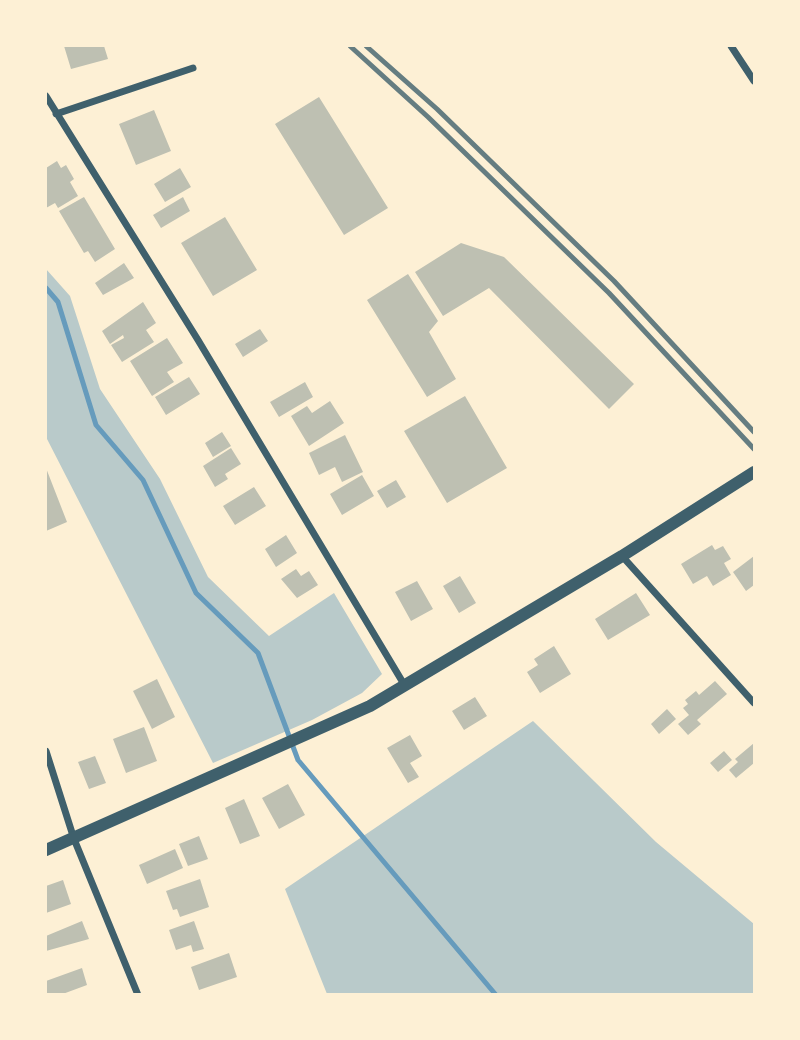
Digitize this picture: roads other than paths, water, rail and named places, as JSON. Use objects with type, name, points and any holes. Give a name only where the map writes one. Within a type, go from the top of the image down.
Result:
[{"type":"street","points":[[731,46],[754,81]]},
{"type":"street","points":[[57,114],[194,68]]},
{"type":"street","points":[[46,96],[198,340],[406,686]]},
{"type":"street","points":[[46,850],[307,736],[406,686],[622,556],[754,472]]},
{"type":"street","points":[[622,556],[754,703]]},
{"type":"street","points":[[46,751],[74,839],[138,995]]},
{"type":"waterway","points":[[46,288],[58,302],[96,425],[143,480],[196,593],[258,653],[298,760],[496,995]]},
{"type":"railway","points":[[350,46],[428,117],[609,293],[754,449]]},
{"type":"railway","points":[[366,46],[437,109],[614,281],[754,432]]}]
